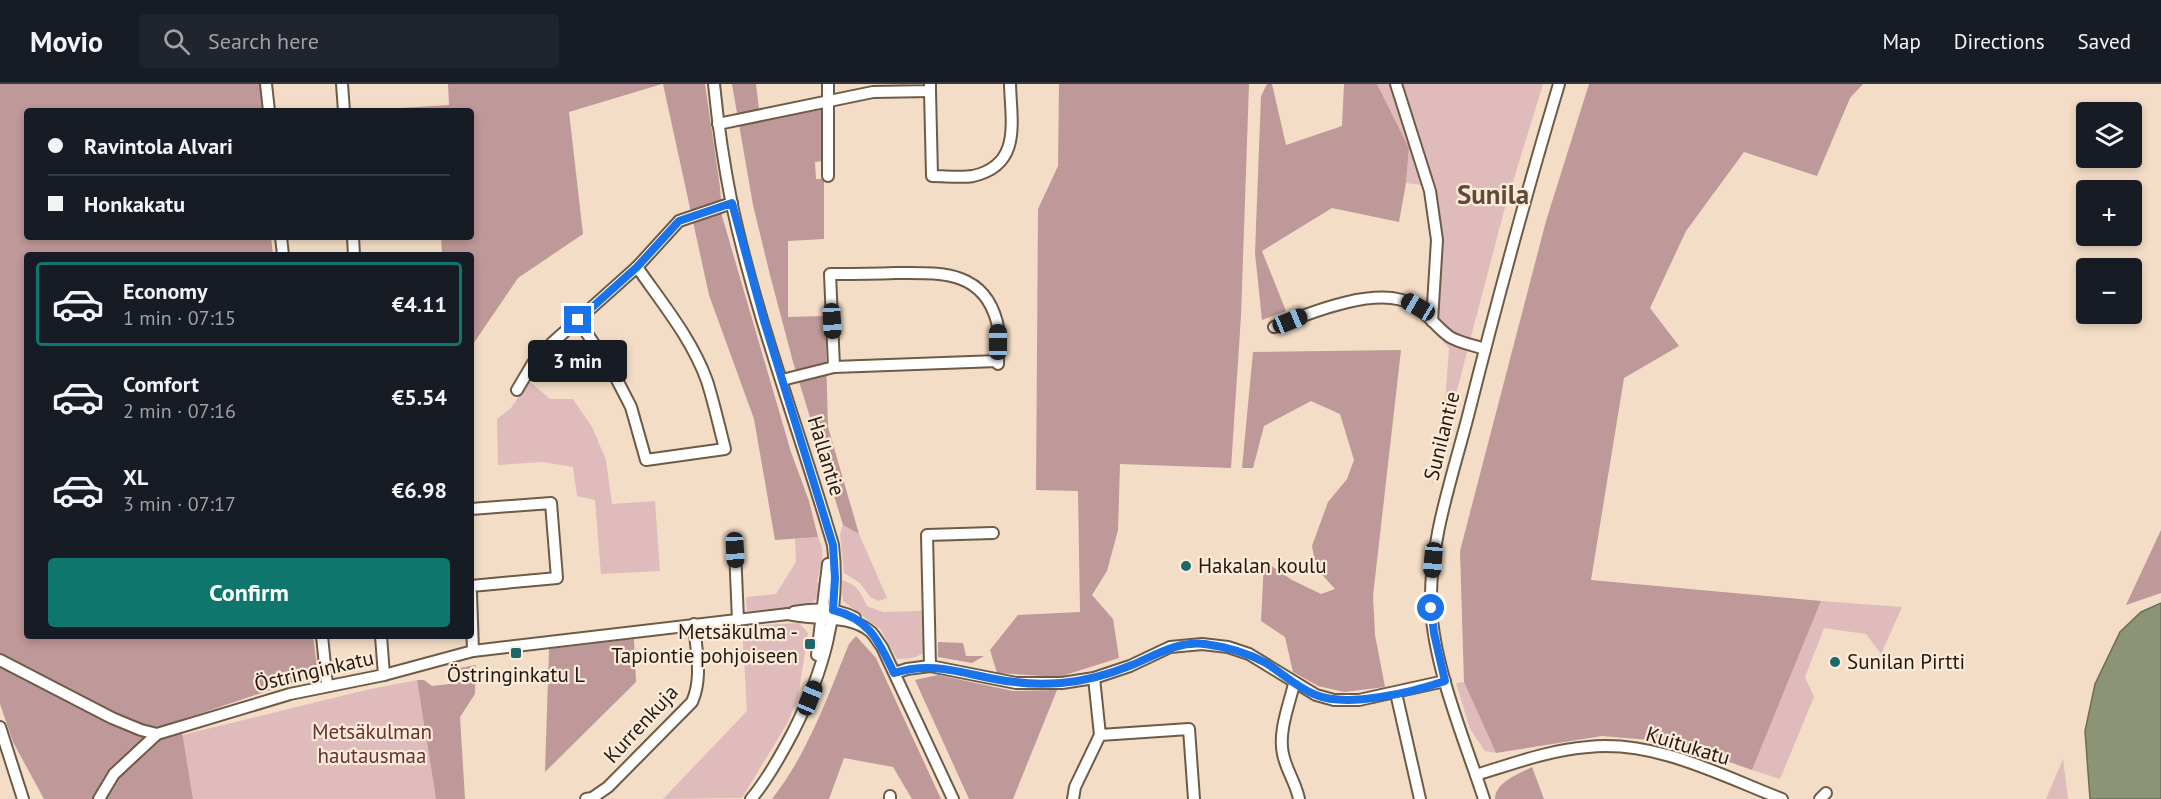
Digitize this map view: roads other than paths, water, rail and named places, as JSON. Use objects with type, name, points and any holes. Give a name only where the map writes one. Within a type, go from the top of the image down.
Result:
[{"type":"street","points":[[266,84],[269,108]]},
{"type":"street","points":[[342,84],[344,108]]},
{"type":"street","name":"Hallantie","points":[[714,84],[718,124],[732,203],[764,321],[826,522],[829,556],[828,614],[804,709],[772,770],[751,799]]},
{"type":"street","points":[[828,84],[828,176]]},
{"type":"street","points":[[718,124],[873,92],[930,87],[932,176],[972,176],[990,170],[1005,157],[1008,150],[1011,142],[1010,84]]},
{"type":"street","points":[[1396,84],[1430,191],[1437,240],[1432,321]]},
{"type":"street","name":"Sunilantie","points":[[1484,799],[1445,681],[1434,633],[1431,608],[1433,560],[1520,215],[1559,84]]},
{"type":"street","points":[[517,390],[533,363],[637,267],[679,221],[732,203]]},
{"type":"street","points":[[578,320],[615,374],[631,407],[646,460],[725,449],[706,380],[692,350],[676,321],[637,267]]},
{"type":"street","points":[[782,380],[834,367],[998,362],[998,323],[987,300],[974,285],[958,277],[938,273],[830,274],[834,367]]},
{"type":"street","points":[[1274,327],[1323,308],[1395,297],[1418,307],[1450,337],[1485,349]]},
{"type":"street","points":[[474,509],[551,503],[557,578],[474,586]]},
{"type":"street","points":[[930,666],[927,534],[993,533]]},
{"type":"street","points":[[735,550],[738,620]]},
{"type":"street","name":"Östringinkatu","points":[[157,734],[290,694],[384,675],[473,651],[788,614],[828,614]]},
{"type":"street","points":[[828,614],[853,617],[872,632],[882,647],[953,799]]},
{"type":"street","name":"Kurrenkuja","points":[[586,799],[592,798],[608,787],[692,702],[698,690],[694,624]]},
{"type":"street","points":[[321,639],[327,686]]},
{"type":"street","points":[[381,639],[384,675]]},
{"type":"street","points":[[473,639],[473,651]]},
{"type":"street","points":[[894,673],[930,666],[1016,682],[1062,683],[1094,678],[1130,666],[1170,647],[1202,644],[1228,647],[1249,654],[1294,684],[1316,695],[1334,700],[1359,700],[1445,681]]},
{"type":"street","points":[[0,660],[112,718],[157,734]]},
{"type":"street","points":[[1073,799],[1075,787],[1100,735],[1094,678]]},
{"type":"street","points":[[1294,684],[1282,744],[1285,762],[1299,799]]},
{"type":"street","points":[[1396,693],[1420,799]]},
{"type":"street","points":[[0,727],[24,799]]},
{"type":"street","points":[[1100,735],[1189,729],[1194,799]]},
{"type":"street","points":[[99,799],[114,774],[157,734]]},
{"type":"street","name":"Kuitukatu","points":[[1476,775],[1546,754],[1587,747],[1616,746],[1649,750],[1684,761],[1782,799]]},
{"type":"place","name":"Hakalan koulu","points":[[1186,566]]},
{"type":"place","name":"Metsäkulma - Tapiontie pohjoiseen","points":[[810,644]]},
{"type":"place","name":"Östringinkatu L","points":[[516,653]]},
{"type":"place","name":"Sunilan Pirtti","points":[[1835,662]]},
{"type":"district","name":"Sunila","points":[[1493,195]]},
{"type":"park label","name":"Metsäkulman hautausmaa","points":[[372,744]]}]
